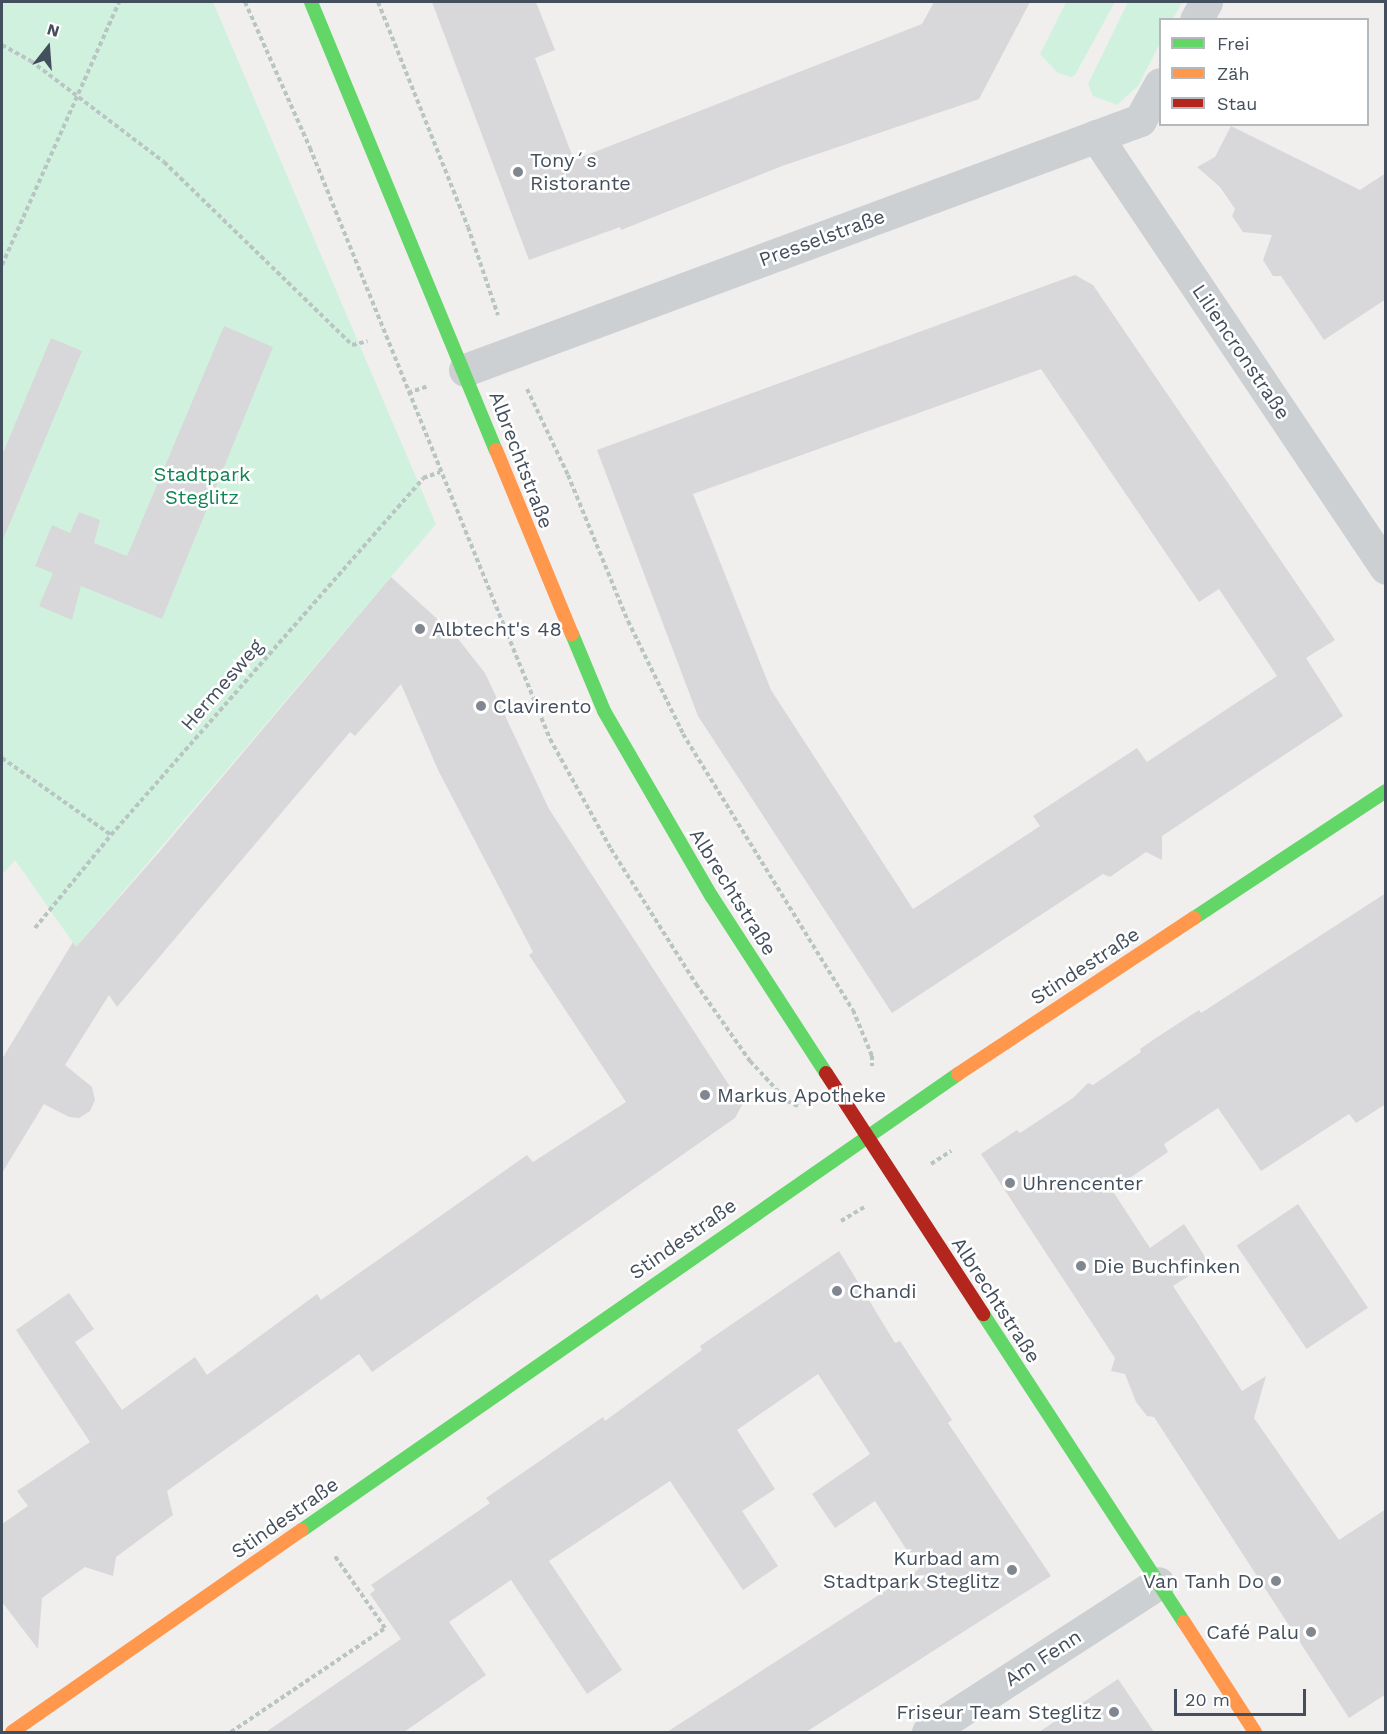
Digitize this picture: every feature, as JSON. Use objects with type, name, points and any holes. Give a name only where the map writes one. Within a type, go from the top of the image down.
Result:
[{"type":"street","name":"Albrechtstraße","points":[[311,2],[604,711],[712,897],[1255,1732]]},
{"type":"street","points":[[1197,18],[1206,2]]},
{"type":"street","name":"Presselstraße","points":[[465,370],[1140,120],[1159,87]]},
{"type":"street","name":"Liliencronstraße","points":[[1096,136],[1386,568]]},
{"type":"street","name":"Stindestraße","points":[[12,1732],[867,1136],[1386,791]]},
{"type":"street","name":"Am Fenn","points":[[928,1732],[1158,1583]]},
{"type":"path","points":[[2,265],[79,98],[119,2]]},
{"type":"path","points":[[245,2],[310,148],[508,644],[579,794],[696,984],[750,1061],[787,1101]]},
{"type":"path","points":[[378,2],[468,227],[499,318]]},
{"type":"path","points":[[2,45],[79,98],[164,162],[352,345],[368,341]]},
{"type":"path","points":[[408,393],[426,387]]},
{"type":"path","points":[[534,406],[568,475],[632,631],[683,734],[853,1010],[872,1056]]},
{"type":"path","name":"Hermesweg","points":[[35,928],[111,835],[423,478],[440,472]]},
{"type":"path","points":[[2,758],[111,835]]},
{"type":"path","points":[[931,1164],[951,1151]]},
{"type":"path","points":[[841,1221],[864,1208]]},
{"type":"path","points":[[231,1732],[385,1628],[311,1523]]},
{"type":"green space","name":"Stadtpark Steglitz","points":[[2,2],[213,2],[436,524],[76,947],[15,860],[2,875]]},
{"type":"green space","points":[[1066,2],[1115,2],[1075,75],[1071,77],[1058,73],[1040,54]]},
{"type":"green space","points":[[1128,2],[1182,2],[1174,18],[1159,18],[1159,45],[1138,86],[1117,105],[1093,96],[1088,84]]},
{"type":"building","points":[[432,2],[536,2],[555,50],[535,58],[574,160],[922,24],[934,2],[1030,2],[979,99],[782,166],[621,230],[620,227],[529,260]]},
{"type":"building","points":[[1231,126],[1360,190],[1386,173],[1386,299],[1324,340],[1281,276],[1273,276],[1263,260],[1272,235],[1243,232],[1232,216],[1235,209],[1220,187],[1197,167],[1215,157]]},
{"type":"building","points":[[1075,275],[1093,285],[1335,640],[1306,658],[1343,716],[1162,836],[1162,860],[1146,852],[1110,877],[1103,874],[892,1013],[698,716],[597,450]],"holes":[[[1041,369],[1199,602],[1219,589],[1277,676],[1147,762],[1137,748],[1033,816],[1040,826],[913,909],[771,690],[693,494]]]},
{"type":"building","points":[[224,326],[273,347],[162,619],[81,586],[72,620],[39,606],[53,573],[35,566],[52,525],[70,533],[79,512],[100,520],[94,543],[127,556]]},
{"type":"building","points":[[51,338],[82,351],[2,542],[2,455]]},
{"type":"building","points":[[391,577],[455,635],[485,673],[549,809],[742,1105],[735,1118],[372,1372],[359,1354],[167,1491],[173,1515],[116,1557],[113,1576],[85,1567],[42,1598],[38,1649],[2,1602],[2,1524],[28,1506],[17,1491],[90,1442],[16,1330],[69,1293],[94,1329],[75,1342],[122,1410],[195,1357],[207,1375],[317,1294],[321,1300],[527,1155],[533,1162],[626,1102],[529,955],[533,952],[438,770],[401,684],[355,736],[350,732],[117,1007],[109,995],[65,1065],[92,1087],[95,1100],[90,1111],[79,1118],[69,1117],[44,1104],[2,1173],[2,1059],[73,942],[76,947]]},
{"type":"building","points":[[1386,893],[1386,1104],[1356,1123],[1349,1114],[1261,1171],[1218,1108],[1164,1144],[1168,1152],[1112,1190],[1150,1248],[1184,1224],[1209,1263],[1173,1286],[1242,1391],[1266,1376],[1254,1418],[1339,1540],[1386,1509],[1386,1694],[1349,1718],[1154,1417],[1147,1416],[1136,1402],[1125,1374],[1111,1371],[1115,1358],[981,1154],[1017,1130],[1020,1133],[1073,1098],[1088,1083],[1093,1085],[1141,1052],[1140,1049],[1159,1036],[1199,1010],[1201,1013]]},
{"type":"building","points":[[1298,1204],[1368,1308],[1307,1349],[1237,1245]]},
{"type":"building","points":[[839,1251],[895,1343],[900,1341],[952,1420],[948,1423],[1051,1576],[806,1732],[667,1732],[919,1569],[875,1501],[835,1528],[812,1494],[870,1454],[818,1374],[737,1430],[775,1489],[742,1511],[778,1566],[743,1590],[670,1481],[549,1561],[622,1670],[587,1694],[511,1580],[449,1622],[486,1675],[404,1732],[266,1732],[401,1639],[370,1594],[375,1590],[371,1585],[490,1503],[486,1498],[603,1417],[605,1421],[702,1350],[700,1346]]},
{"type":"building","points":[[1118,1679],[1154,1732],[1039,1732]]},
{"type":"traffic: fast","points":[[311,2],[496,450]]},
{"type":"traffic: fast","points":[[572,634],[604,711],[712,897],[826,1073]]},
{"type":"traffic: fast","points":[[1194,918],[1386,791]]},
{"type":"traffic: fast","points":[[302,1530],[958,1074]]},
{"type":"traffic: fast","points":[[983,1314],[1184,1622]]},
{"type":"traffic: slow","points":[[496,450],[572,634]]},
{"type":"traffic: slow","points":[[958,1074],[1194,918]]},
{"type":"traffic: slow","points":[[12,1732],[302,1530]]},
{"type":"traffic: slow","points":[[1184,1622],[1255,1732]]},
{"type":"traffic: jam","points":[[826,1073],[983,1314]]},
{"type":"place","name":"Tony´s Ristorante","points":[[518,172]]},
{"type":"place","name":"Albtecht's 48","points":[[420,629]]},
{"type":"place","name":"Clavirento","points":[[481,706]]},
{"type":"place","name":"Markus Apotheke","points":[[705,1095]]},
{"type":"place","name":"Uhrencenter","points":[[1010,1183]]},
{"type":"place","name":"Die Buchfinken","points":[[1081,1266]]},
{"type":"place","name":"Chandi","points":[[837,1291]]},
{"type":"place","name":"Kurbad am Stadtpark Steglitz","points":[[1012,1570]]},
{"type":"place","name":"Van Tanh Do","points":[[1276,1581]]},
{"type":"place","name":"Café Palu","points":[[1311,1632]]},
{"type":"place","name":"Friseur Team Steglitz","points":[[1114,1712]]}]
